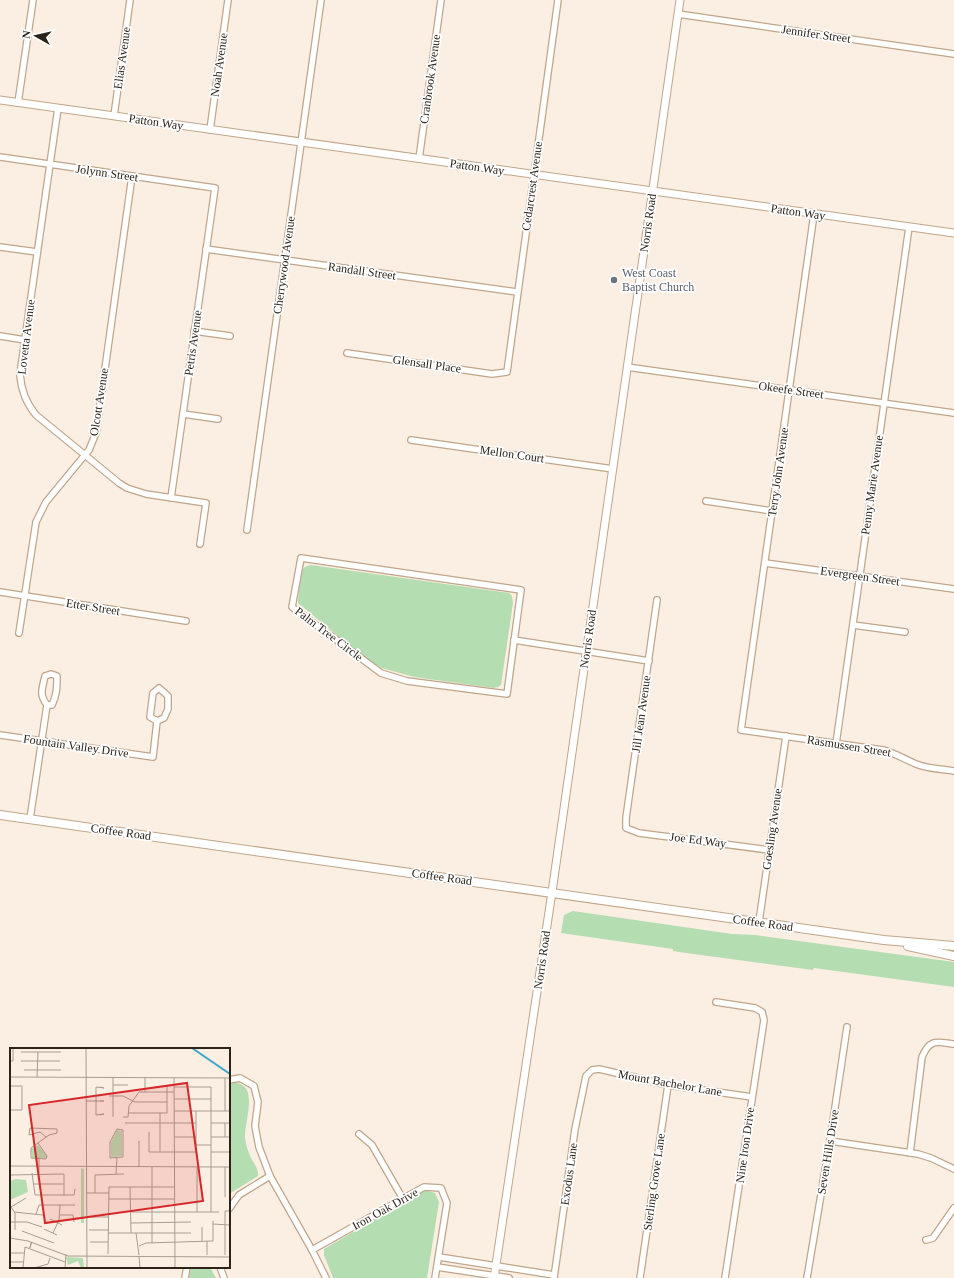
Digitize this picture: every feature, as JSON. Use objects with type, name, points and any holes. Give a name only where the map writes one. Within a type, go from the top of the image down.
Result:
[{"type":"main road","name":"Coffee Road","points":[[0,815],[884,940],[954,946]]},
{"type":"main road","name":"Coffee Road","points":[[884,940],[954,956]]},
{"type":"street","points":[[18,103],[33,0]]},
{"type":"street","name":"Elias Avenue","points":[[114,116],[130,0]]},
{"type":"street","name":"Noah Avenue","points":[[210,130],[228,0]]},
{"type":"street","name":"Cherrywood Avenue","points":[[247,530],[321,0]]},
{"type":"street","name":"Cranbrook Avenue","points":[[419,159],[441,0]]},
{"type":"street","name":"Cedarcrest Avenue","points":[[507,372],[558,0]]},
{"type":"street","name":"Norris Road","points":[[495,1277],[552,892],[680,0]]},
{"type":"street","name":"Jennifer Street","points":[[678,14],[954,54]]},
{"type":"street","name":"Patton Way","points":[[0,100],[954,234]]},
{"type":"street","name":"Lovetta Avenue","points":[[58,108],[20,374],[22,391],[36,415],[127,488],[146,494],[206,503],[200,544]]},
{"type":"street","name":"Jolynn Street","points":[[0,157],[215,188]]},
{"type":"street","name":"Olcott Avenue","points":[[19,633],[34,530],[40,512],[46,502],[85,455],[96,433],[132,176]]},
{"type":"street","name":"Petris Avenue","points":[[171,498],[215,188]]},
{"type":"street","name":"Terry John Avenue","points":[[741,730],[814,214]]},
{"type":"street","name":"Penny Marie Avenue","points":[[836,744],[909,227]]},
{"type":"street","points":[[0,247],[37,252]]},
{"type":"street","name":"Randall Street","points":[[206,249],[517,292]]},
{"type":"street","points":[[194,331],[230,336]]},
{"type":"street","points":[[0,336],[25,340]]},
{"type":"street","name":"Glensall Place","points":[[347,353],[492,374],[507,372]]},
{"type":"street","name":"Okeefe Street","points":[[627,367],[954,413]]},
{"type":"street","points":[[183,414],[218,419]]},
{"type":"street","name":"Mellon Court","points":[[411,440],[613,468]]},
{"type":"street","points":[[706,501],[772,511]]},
{"type":"street","name":"Palm Tree Circle","points":[[301,558],[521,590],[514,640],[507,694],[407,681],[381,673],[292,607],[301,558]]},
{"type":"street","name":"Evergreen Street","points":[[765,563],[954,589]]},
{"type":"street","name":"Etter Street","points":[[0,592],[186,621]]},
{"type":"street","name":"Jill Jean Avenue","points":[[626,828],[626,818],[657,600]]},
{"type":"street","points":[[853,624],[905,632]]},
{"type":"street","points":[[514,640],[649,661]]},
{"type":"street","points":[[30,820],[47,705],[41,697],[42,686],[44,676],[51,674],[57,676],[58,687],[56,698],[52,705],[47,705]]},
{"type":"street","points":[[159,688],[168,696],[168,710],[164,718],[157,721],[150,717],[153,693],[159,688]]},
{"type":"street","name":"Fountain Valley Drive","points":[[0,735],[153,756],[157,721]]},
{"type":"street","name":"Rasmussen Street","points":[[741,730],[892,752],[916,764],[954,771]]},
{"type":"street","name":"Goesling Avenue","points":[[758,922],[786,736]]},
{"type":"street","name":"Joe Ed Way","points":[[626,828],[639,833],[770,850]]},
{"type":"street","name":"Nine Iron Drive","points":[[716,1002],[755,1008],[762,1012],[764,1020],[726,1278]]},
{"type":"street","name":"Seven Hills Drive","points":[[807,1278],[830,1141],[847,1026]]},
{"type":"street","points":[[910,1153],[922,1057],[926,1047],[936,1042],[954,1044]]},
{"type":"street","name":"Mount Bachelor Lane","points":[[589,1073],[592,1070],[600,1069],[668,1085],[752,1097]]},
{"type":"street","name":"Exodus Lane","points":[[554,1276],[576,1129],[586,1076],[589,1073]]},
{"type":"street","points":[[230,1080],[240,1078],[254,1086],[258,1102],[255,1126],[258,1147],[270,1176],[312,1250],[326,1278]]},
{"type":"street","name":"Sterling Grove Lane","points":[[640,1278],[668,1085]]},
{"type":"street","points":[[359,1134],[372,1145],[403,1199]]},
{"type":"street","points":[[830,1141],[910,1153],[931,1158],[954,1169]]},
{"type":"street","points":[[230,1208],[239,1195],[270,1176]]},
{"type":"street","name":"Iron Oak Drive","points":[[312,1250],[424,1188],[441,1188],[447,1203],[435,1278]]},
{"type":"street","points":[[926,1240],[933,1238],[954,1208]]},
{"type":"street","points":[[439,1257],[554,1276]]},
{"type":"street","points":[[437,1267],[509,1278]]},
{"type":"street","points":[[185,1278],[187,1268]]},
{"type":"street","points":[[220,1268],[224,1278]]},
{"type":"green space","points":[[311,565],[509,593],[512,596],[513,603],[501,685],[494,688],[414,677],[382,668],[366,659],[298,603],[301,573],[304,568]]},
{"type":"green space","points":[[573,911],[732,934],[755,935],[954,962],[954,987],[814,968],[813,970],[686,953],[673,951],[673,949],[561,933],[564,915]]},
{"type":"green space","points":[[230,1083],[239,1084],[245,1088],[248,1094],[249,1103],[245,1138],[247,1148],[257,1170],[258,1176],[230,1193]]},
{"type":"green space","points":[[425,1190],[435,1193],[439,1202],[427,1278],[333,1278],[324,1255],[324,1249]]},
{"type":"green space","points":[[191,1268],[211,1268],[216,1278],[189,1278]]},
{"type":"place","name":"West Coast Baptist Church","points":[[614,280]]}]
